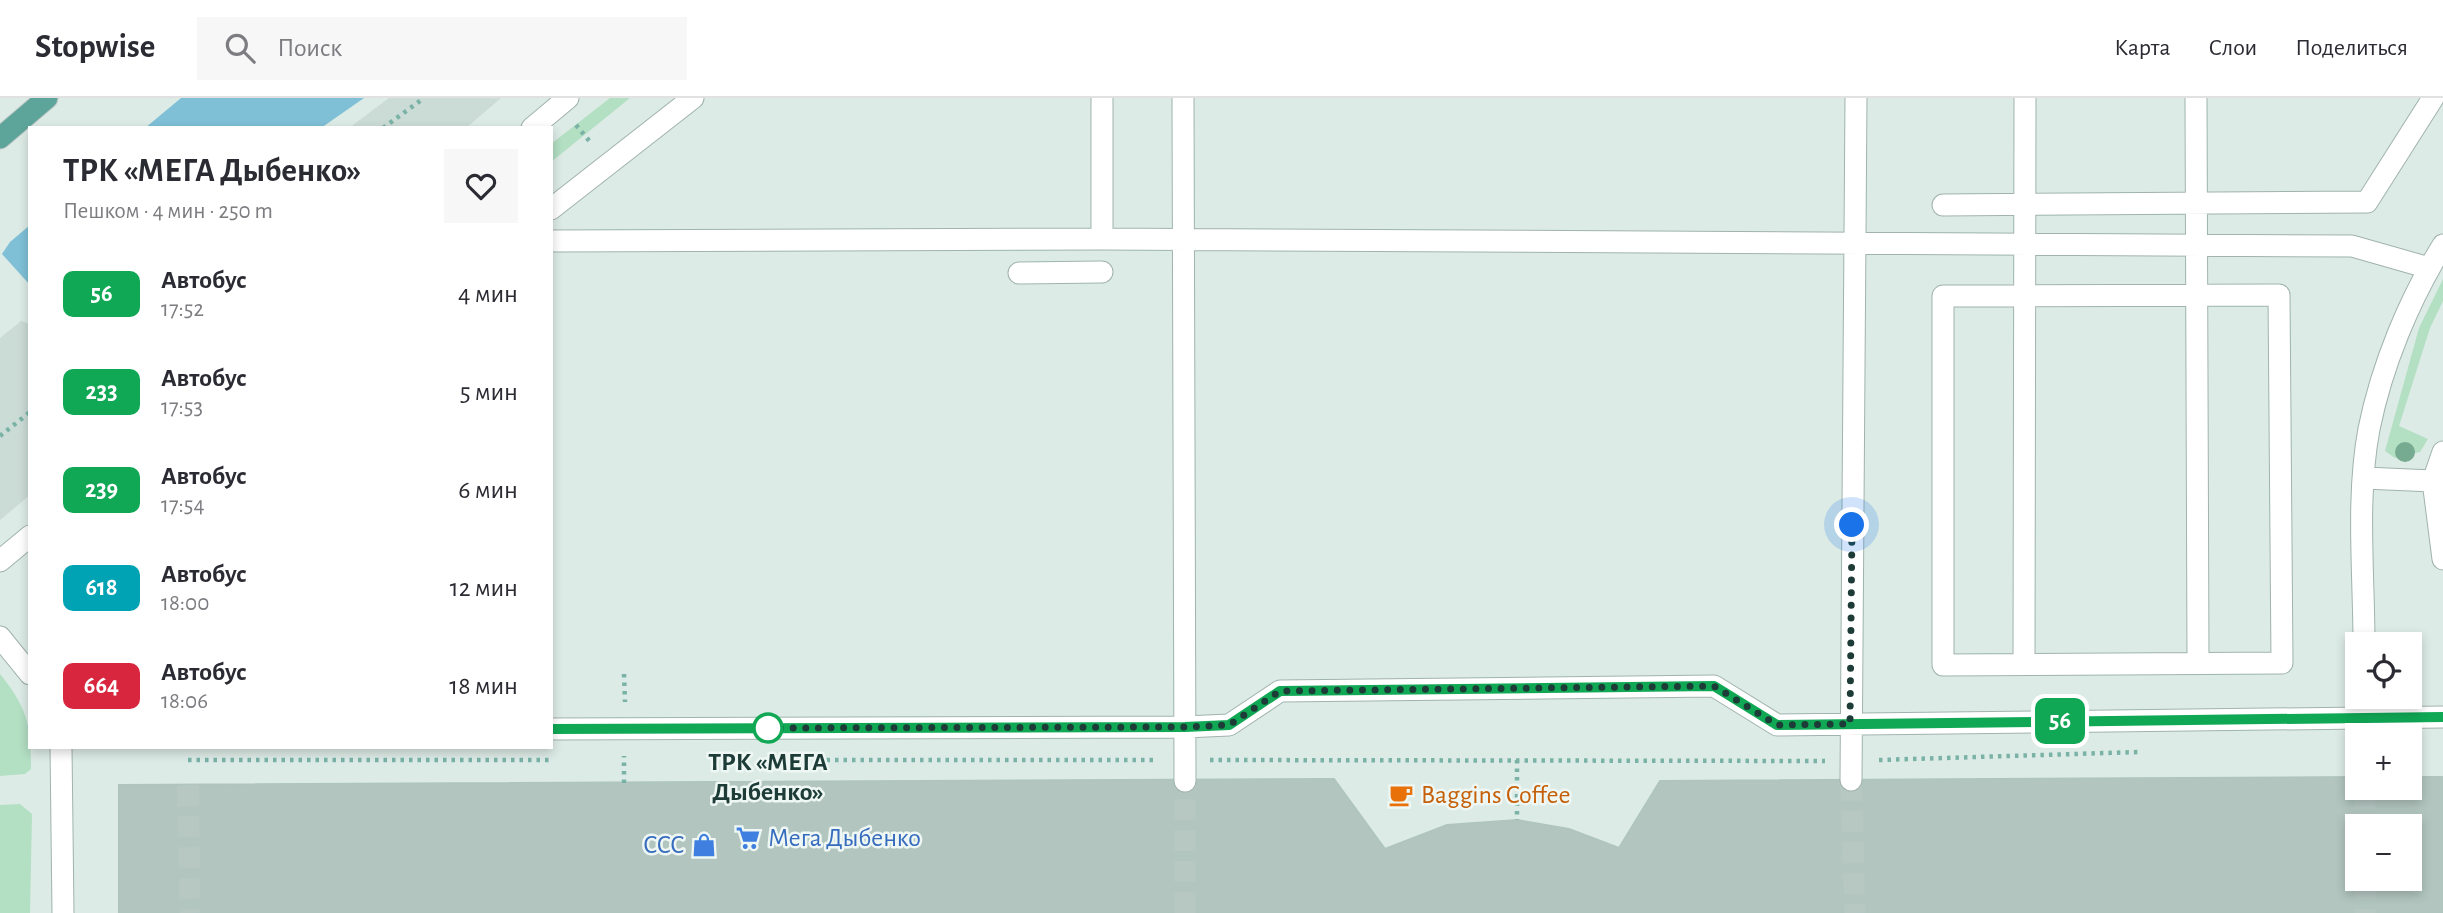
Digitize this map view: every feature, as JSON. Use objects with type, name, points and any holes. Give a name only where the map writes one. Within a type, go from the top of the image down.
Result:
[{"type":"main road","points":[[0,138],[47,98]]},
{"type":"street","points":[[534,126],[568,98]]},
{"type":"street","points":[[553,207],[693,98]]},
{"type":"street","points":[[1102,98],[1102,239]]},
{"type":"street","points":[[1182,98],[1185,770]]},
{"type":"street","points":[[1851,770],[1856,98]]},
{"type":"street","points":[[2024,664],[2025,98]]},
{"type":"street","points":[[2196,98],[2197,663]]},
{"type":"street","points":[[1943,205],[2367,202],[2433,98]]},
{"type":"street","points":[[553,241],[1102,239],[2352,246],[2429,268]]},
{"type":"street","points":[[2364,632],[2364,478],[2369,428],[2402,326],[2429,268],[2443,245]]},
{"type":"street","points":[[1019,273],[1102,272]]},
{"type":"street","points":[[2279,295],[2282,663],[1943,665],[1943,296],[2025,296],[2279,295]]},
{"type":"street","points":[[2443,452],[2432,481],[2443,559]]},
{"type":"street","points":[[2364,478],[2432,481]]},
{"type":"street","points":[[0,561],[28,539]]},
{"type":"street","points":[[0,637],[28,672]]},
{"type":"street","points":[[553,729],[1229,725],[1280,691],[1714,686],[1777,725],[2345,708]]},
{"type":"street","points":[[2381,709],[2443,717]]},
{"type":"street","points":[[61,749],[63,913]]},
{"type":"path","points":[[386,126],[424,98]]},
{"type":"path","points":[[0,436],[28,414]]},
{"type":"path","points":[[816,760],[1185,770],[1517,760],[1851,770],[2150,752]]},
{"type":"path","points":[[188,760],[556,760]]},
{"type":"path","points":[[611,760],[638,760]]},
{"type":"path","points":[[1517,760],[1517,820]]},
{"type":"shaded area","points":[[389,98],[501,98],[468,126],[352,126]]},
{"type":"shaded area","points":[[21,321],[28,323],[28,497],[0,520],[0,338]]},
{"type":"green space","points":[[610,98],[630,98],[553,160],[553,142]]},
{"type":"green space","points":[[2443,279],[2443,301],[2430,328],[2399,426],[2428,439],[2420,452],[2395,458],[2385,451],[2419,328]]},
{"type":"green space","points":[[0,674],[17,697],[26,718],[31,769],[25,774],[0,776]]},
{"type":"green space","points":[[20,804],[32,814],[30,913],[0,913],[0,805]]},
{"type":"water","points":[[181,98],[364,98],[324,126],[147,126]]},
{"type":"water","points":[[28,227],[28,283],[2,254],[10,242]]},
{"type":"building","name":"Мега Дыбенко","points":[[2345,777],[2345,800],[2422,800],[2422,777],[2443,777],[2443,913],[119,913],[119,785],[1334,779],[1385,849],[1447,825],[1517,820],[1569,829],[1619,848],[1660,781]]},
{"type":"tunnel","points":[[2365,717],[2365,723]]},
{"type":"tunnel","points":[[1851,780],[1855,913]]},
{"type":"tunnel","points":[[1185,781],[1185,913]]},
{"type":"tunnel","points":[[188,785],[190,913]]},
{"type":"tunnel","points":[[2365,800],[2365,814]]},
{"type":"tunnel","points":[[2365,891],[2365,913]]},
{"type":"bus line","name":"56","points":[[553,729],[1185,727],[1229,725],[1280,691],[1714,686],[1777,725],[2443,717]]},
{"type":"place","name":"ТРК «МЕГА Дыбенко»","points":[[768,728]]},
{"type":"place","name":"Baggins Coffee","points":[[1401,795]]},
{"type":"place","name":"Мега Дыбенко","points":[[748,838]]},
{"type":"place","name":"CCC","points":[[704,845]]},
{"type":"route","points":[[768,728],[1185,727],[1229,725],[1280,691],[1714,686],[1777,725],[1850,724],[1852,525]]}]
